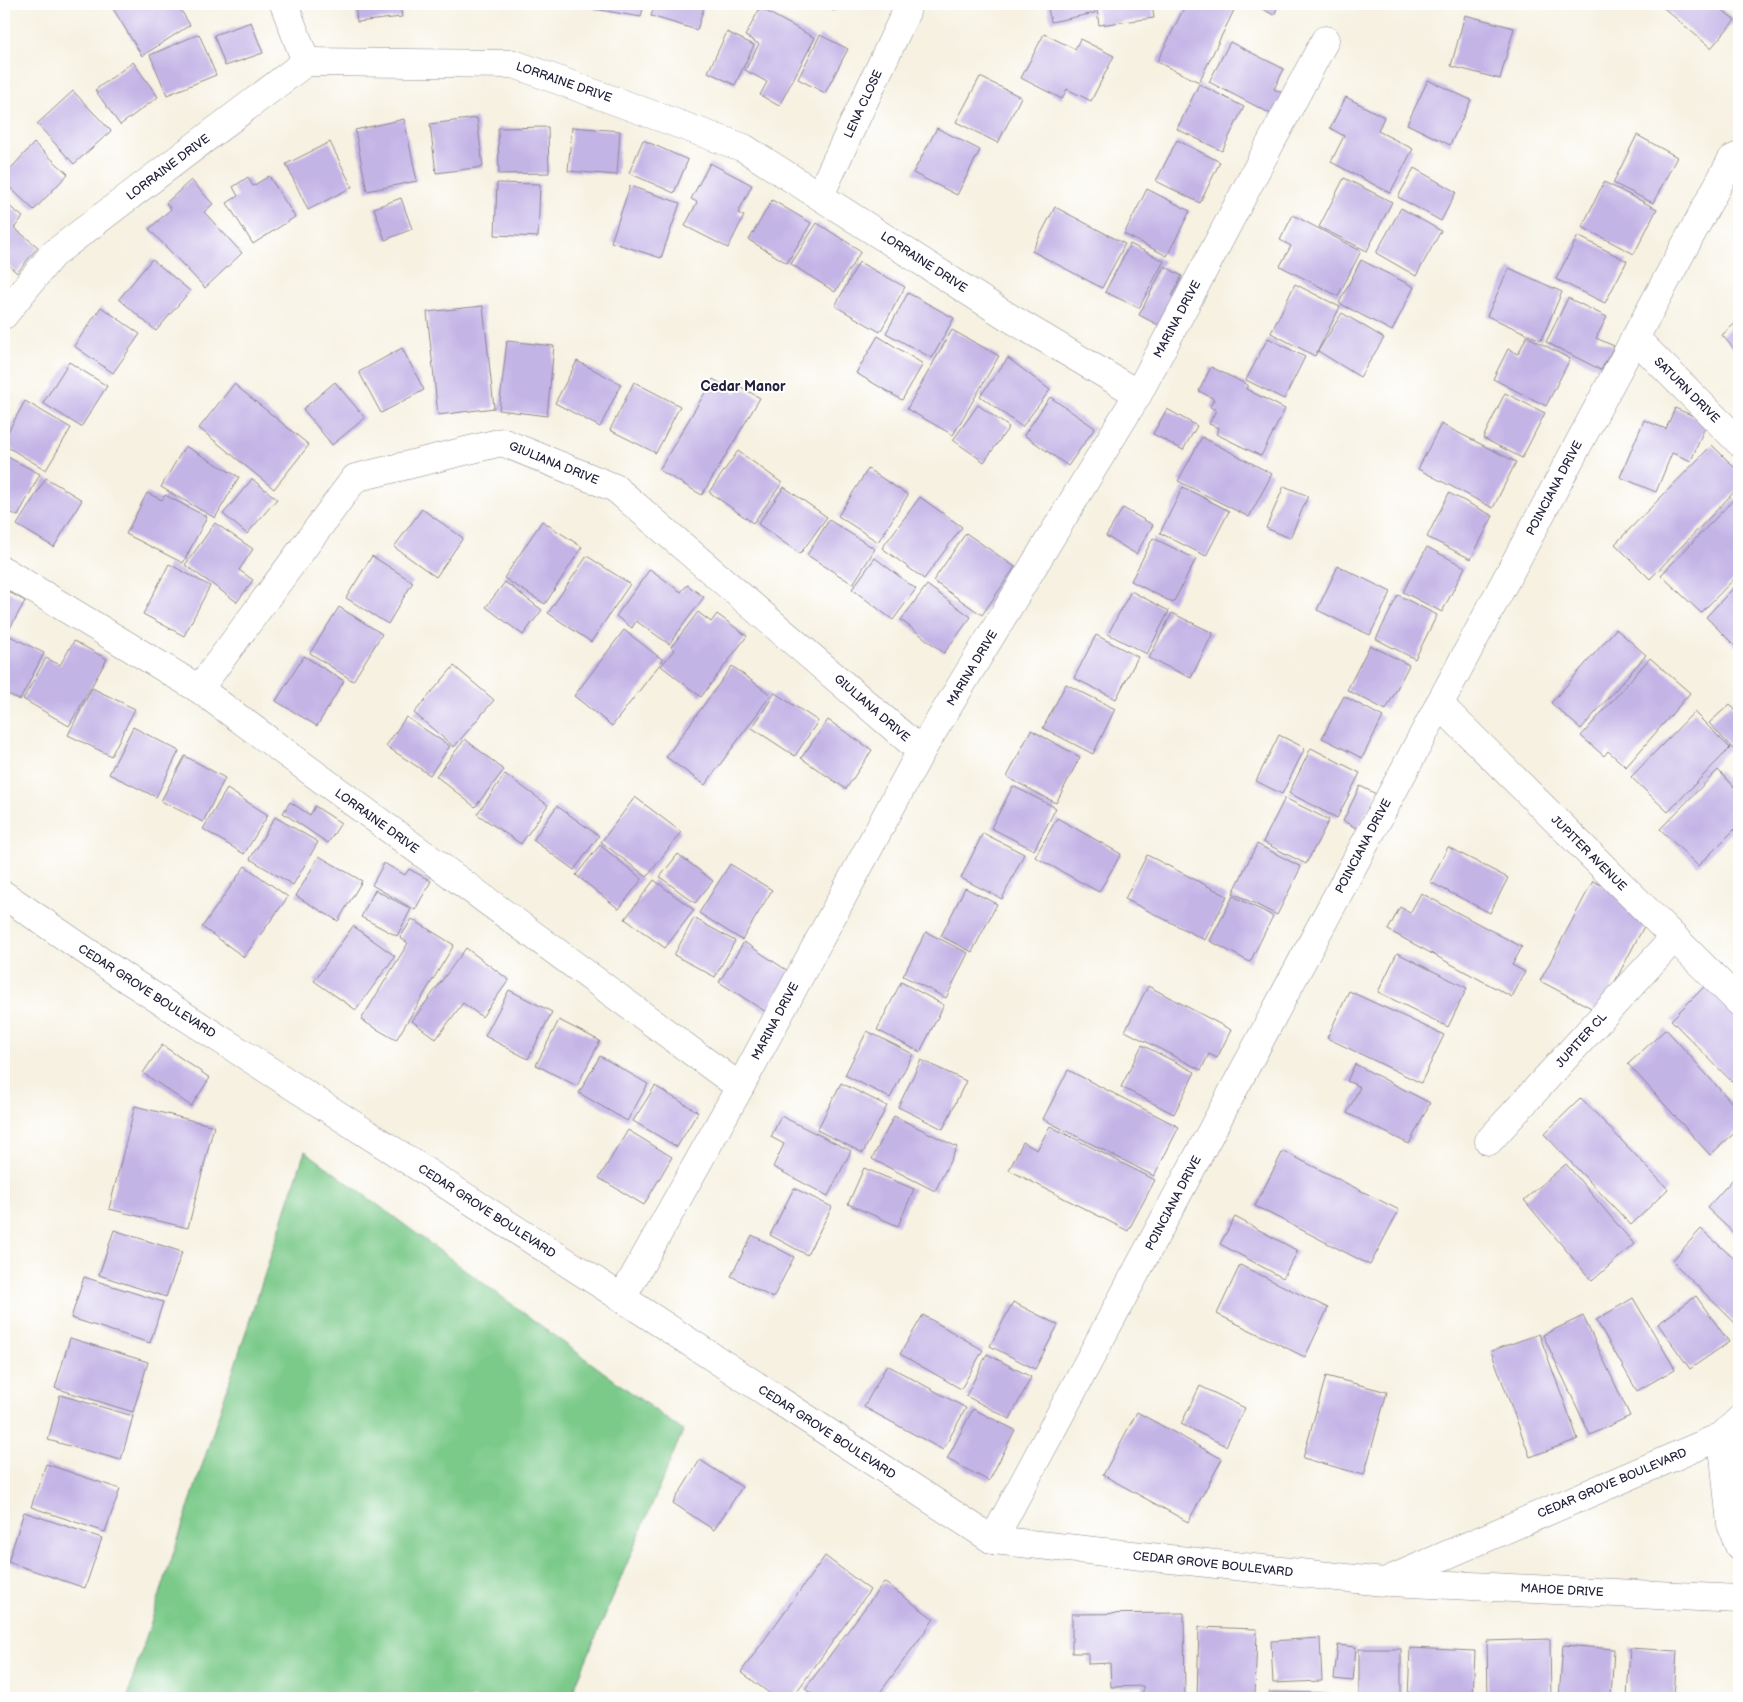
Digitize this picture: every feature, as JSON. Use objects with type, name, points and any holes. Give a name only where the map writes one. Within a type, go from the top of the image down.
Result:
[{"type":"street","points":[[284,4],[306,62]]},
{"type":"street","name":"LENA CLOSE","points":[[820,195],[906,12]]},
{"type":"street","name":"MARINA DRIVE","points":[[622,1298],[740,1087],[921,751],[1138,394],[1324,40]]},
{"type":"street","name":"LORRAINE DRIVE","points":[[4,314],[52,255],[306,62],[514,64],[744,148],[1008,316],[1138,394]]},
{"type":"street","name":"POINCIANA DRIVE","points":[[993,1540],[1635,338],[1732,159],[1739,156]]},
{"type":"street","name":"SATURN DRIVE","points":[[1635,338],[1739,442]]},
{"type":"street","name":"GIULIANA DRIVE","points":[[198,690],[355,478],[502,442],[615,488],[921,751]]},
{"type":"street","name":"LORRAINE DRIVE","points":[[4,571],[198,690],[740,1087]]},
{"type":"street","name":"JUPITER AVENUE","points":[[1439,704],[1739,1002]]},
{"type":"street","name":"CEDAR GROVE BOULEVARD","points":[[4,895],[127,979],[993,1540],[1384,1582],[1731,1428]]},
{"type":"street","name":"JUPITER CL","points":[[1489,1142],[1674,938]]},
{"type":"street","points":[[1731,1428],[1731,1524],[1739,1546]]},
{"type":"street","name":"MAHOE DRIVE","points":[[1384,1582],[1739,1599]]},
{"type":"green space","points":[[305,1151],[683,1431],[570,1698],[128,1698],[133,1677]]},
{"type":"building","points":[[117,4],[177,4],[190,25],[142,56],[112,7]]},
{"type":"building","points":[[355,4],[400,4],[402,17],[357,22]]},
{"type":"building","points":[[594,4],[644,4],[641,17],[594,9]]},
{"type":"building","points":[[655,4],[705,4],[697,30],[651,16]]},
{"type":"building","points":[[820,4],[838,4],[834,11]]},
{"type":"building","points":[[1047,4],[1093,4],[1095,13],[1051,22]]},
{"type":"building","points":[[1096,4],[1152,4],[1154,18],[1099,25]]},
{"type":"building","points":[[1186,4],[1237,4],[1199,82],[1157,62]]},
{"type":"building","points":[[1253,4],[1279,4],[1274,15]]},
{"type":"building","points":[[1659,4],[1715,4],[1735,20],[1711,48]]},
{"type":"building","points":[[760,8],[815,38],[779,106],[760,95],[767,82],[745,70],[759,44],[745,36]]},
{"type":"building","points":[[1465,15],[1514,28],[1500,79],[1451,66]]},
{"type":"building","points":[[251,22],[263,53],[225,66],[214,35]]},
{"type":"building","points":[[727,32],[754,45],[735,85],[708,72]]},
{"type":"building","points":[[199,34],[216,75],[167,95],[150,55]]},
{"type":"building","points":[[1044,34],[1075,49],[1080,39],[1114,56],[1091,101],[1067,89],[1062,99],[1021,78]]},
{"type":"building","points":[[820,35],[848,49],[825,93],[798,79]]},
{"type":"building","points":[[1230,42],[1284,69],[1274,89],[1291,97],[1281,119],[1209,82]]},
{"type":"building","points":[[133,62],[158,97],[120,125],[95,90]]},
{"type":"building","points":[[980,77],[1021,97],[998,143],[956,122]]},
{"type":"building","points":[[1428,80],[1471,100],[1450,145],[1407,124]]},
{"type":"building","points":[[1199,84],[1244,107],[1222,151],[1177,129]]},
{"type":"building","points":[[73,91],[111,131],[74,164],[37,124]]},
{"type":"building","points":[[1346,97],[1384,117],[1378,131],[1413,149],[1390,193],[1331,162],[1344,136],[1330,128]]},
{"type":"building","points":[[477,118],[483,167],[436,173],[430,124]]},
{"type":"building","points":[[404,119],[417,181],[367,191],[355,130]]},
{"type":"building","points":[[548,127],[549,173],[499,174],[498,128]]},
{"type":"building","points":[[572,127],[620,131],[617,175],[568,171]]},
{"type":"building","points":[[937,128],[980,150],[957,195],[913,173]]},
{"type":"building","points":[[1637,135],[1677,157],[1653,203],[1613,183]]},
{"type":"building","points":[[643,140],[688,160],[674,193],[629,173]]},
{"type":"building","points":[[1177,140],[1220,162],[1200,203],[1156,181]]},
{"type":"building","points":[[330,142],[352,187],[308,210],[286,164]]},
{"type":"building","points":[[34,143],[68,174],[34,210],[4,182],[4,176]]},
{"type":"building","points":[[710,163],[752,185],[738,213],[744,216],[728,248],[685,226],[697,202],[691,199]]},
{"type":"building","points":[[1414,168],[1456,192],[1441,221],[1398,197]]},
{"type":"building","points":[[269,176],[295,217],[253,244],[227,203],[238,196],[233,187],[248,177],[253,186]]},
{"type":"building","points":[[1344,178],[1392,202],[1367,251],[1319,227]]},
{"type":"building","points":[[191,180],[213,204],[204,212],[242,253],[205,288],[149,229],[171,209],[166,203]]},
{"type":"building","points":[[1604,182],[1657,209],[1634,254],[1582,227]]},
{"type":"building","points":[[497,183],[540,184],[538,237],[495,235]]},
{"type":"building","points":[[630,186],[680,203],[661,258],[611,242]]},
{"type":"building","points":[[1147,189],[1190,211],[1167,256],[1124,234]]},
{"type":"building","points":[[401,198],[412,229],[385,240],[374,208]]},
{"type":"building","points":[[772,200],[811,223],[787,263],[749,240]]},
{"type":"building","points":[[4,202],[23,217],[14,228],[38,247],[17,273],[4,261]]},
{"type":"building","points":[[1055,207],[1125,244],[1102,288],[1032,251]]},
{"type":"building","points":[[1401,208],[1441,231],[1416,276],[1376,253]]},
{"type":"building","points":[[1293,215],[1361,251],[1338,296],[1280,266],[1291,246],[1280,240]]},
{"type":"building","points":[[817,223],[861,251],[835,292],[791,264]]},
{"type":"building","points":[[1578,236],[1627,261],[1605,303],[1556,279]]},
{"type":"building","points":[[1130,244],[1164,261],[1139,308],[1105,292]]},
{"type":"building","points":[[152,259],[190,291],[156,331],[119,299]]},
{"type":"building","points":[[1361,260],[1414,287],[1392,331],[1339,303]]},
{"type":"building","points":[[859,262],[905,287],[880,332],[835,306]]},
{"type":"building","points":[[1164,266],[1182,276],[1172,296],[1182,302],[1168,330],[1139,315]]},
{"type":"building","points":[[1509,268],[1562,292],[1541,340],[1487,316]]},
{"type":"building","points":[[1295,284],[1340,307],[1315,356],[1271,333]]},
{"type":"building","points":[[908,293],[954,318],[932,358],[886,333]]},
{"type":"building","points":[[1568,298],[1607,317],[1596,338],[1614,346],[1601,370],[1546,342]]},
{"type":"building","points":[[483,306],[494,408],[438,415],[427,312]]},
{"type":"building","points":[[101,307],[140,334],[113,373],[74,346]]},
{"type":"building","points":[[1342,313],[1384,338],[1360,377],[1318,351]]},
{"type":"building","points":[[1739,320],[1739,355],[1722,335]]},
{"type":"building","points":[[952,330],[999,356],[953,435],[907,409]]},
{"type":"building","points":[[878,336],[923,364],[902,400],[856,373]]},
{"type":"building","points":[[1527,336],[1570,359],[1546,406],[1493,379],[1508,349],[1518,354]]},
{"type":"building","points":[[1268,338],[1305,357],[1284,399],[1246,380]]},
{"type":"building","points":[[507,341],[554,346],[547,416],[499,410]]},
{"type":"building","points":[[402,348],[424,390],[381,413],[359,372]]},
{"type":"building","points":[[1008,358],[1050,390],[1022,427],[980,396]]},
{"type":"building","points":[[577,361],[621,384],[600,427],[555,403]]},
{"type":"building","points":[[69,362],[107,386],[81,427],[43,403]]},
{"type":"building","points":[[1211,367],[1248,385],[1246,389],[1285,409],[1261,456],[1216,434],[1219,428],[1209,424],[1216,410],[1210,407],[1214,399],[1199,391]]},
{"type":"building","points":[[713,379],[736,393],[739,386],[760,398],[702,495],[659,470]]},
{"type":"building","points":[[335,382],[365,418],[332,445],[303,409]]},
{"type":"building","points":[[634,382],[680,406],[656,453],[610,430]]},
{"type":"building","points":[[234,384],[309,445],[274,489],[199,428]]},
{"type":"building","points":[[1505,393],[1545,413],[1522,458],[1483,438]]},
{"type":"building","points":[[1050,397],[1095,428],[1068,466],[1024,435]]},
{"type":"building","points":[[25,401],[71,428],[46,470],[4,445],[4,439]]},
{"type":"building","points":[[978,405],[1009,427],[984,462],[953,440]]},
{"type":"building","points":[[1675,408],[1707,422],[1691,461],[1672,453],[1656,492],[1620,477],[1644,420],[1666,429]]},
{"type":"building","points":[[1167,409],[1197,426],[1183,450],[1153,434]]},
{"type":"building","points":[[1441,424],[1516,462],[1493,508],[1418,469]]},
{"type":"building","points":[[1202,437],[1272,474],[1249,517],[1178,481]]},
{"type":"building","points":[[1712,445],[1739,472],[1739,487],[1650,579],[1615,544]]},
{"type":"building","points":[[185,446],[239,477],[215,518],[161,487]]},
{"type":"building","points":[[738,451],[782,483],[753,523],[709,492]]},
{"type":"building","points":[[4,455],[40,474],[18,516],[4,509]]},
{"type":"building","points":[[868,469],[908,495],[878,542],[838,516]]},
{"type":"building","points":[[46,478],[82,500],[54,547],[17,525]]},
{"type":"building","points":[[252,479],[277,499],[247,534],[223,514]]},
{"type":"building","points":[[1284,486],[1308,496],[1290,538],[1266,528]]},
{"type":"building","points":[[784,487],[827,517],[800,554],[758,524]]},
{"type":"building","points":[[1183,487],[1229,511],[1206,556],[1160,533]]},
{"type":"building","points":[[147,493],[162,500],[165,495],[207,517],[183,563],[126,534]]},
{"type":"building","points":[[1449,493],[1493,516],[1471,559],[1427,537]]},
{"type":"building","points":[[1739,494],[1739,574],[1701,613],[1661,575]]},
{"type":"building","points":[[920,497],[962,527],[924,579],[882,548]]},
{"type":"building","points":[[1123,508],[1153,525],[1136,554],[1106,536]]},
{"type":"building","points":[[422,509],[463,538],[436,577],[394,547]]},
{"type":"building","points":[[829,520],[875,549],[853,584],[807,555]]},
{"type":"building","points":[[542,521],[582,547],[545,604],[504,578]]},
{"type":"building","points":[[215,523],[253,549],[239,570],[253,580],[237,602],[185,565]]},
{"type":"building","points":[[966,533],[1015,567],[982,615],[933,581]]},
{"type":"building","points":[[1153,538],[1196,559],[1173,603],[1131,581]]},
{"type":"building","points":[[1427,547],[1465,567],[1442,612],[1403,592]]},
{"type":"building","points":[[372,556],[413,582],[388,624],[346,598]]},
{"type":"building","points":[[587,556],[630,584],[591,642],[548,613]]},
{"type":"building","points":[[875,558],[916,589],[893,620],[852,589]]},
{"type":"building","points":[[169,564],[210,586],[184,636],[143,614]]},
{"type":"building","points":[[1338,566],[1391,592],[1370,635],[1317,610]]},
{"type":"building","points":[[650,569],[681,592],[687,585],[704,597],[669,644],[636,621],[632,628],[616,616]]},
{"type":"building","points":[[505,582],[542,610],[523,635],[486,607]]},
{"type":"building","points":[[1739,582],[1739,650],[1706,617]]},
{"type":"building","points":[[927,585],[971,617],[944,653],[901,620]]},
{"type":"building","points":[[4,589],[25,601],[9,630],[4,627]]},
{"type":"building","points":[[1131,591],[1169,611],[1147,654],[1108,634]]},
{"type":"building","points":[[1398,595],[1437,615],[1415,659],[1376,639]]},
{"type":"building","points":[[339,607],[382,634],[353,681],[310,653]]},
{"type":"building","points":[[698,612],[711,622],[717,614],[747,636],[701,697],[661,666],[674,650],[671,647]]},
{"type":"building","points":[[1172,613],[1213,633],[1191,678],[1149,658]]},
{"type":"building","points":[[1616,629],[1646,655],[1581,729],[1551,703]]},
{"type":"building","points":[[624,630],[663,660],[612,726],[574,696]]},
{"type":"building","points":[[4,633],[44,653],[20,700],[4,692]]},
{"type":"building","points":[[1096,635],[1138,657],[1116,699],[1074,678]]},
{"type":"building","points":[[74,641],[107,659],[69,726],[23,699],[46,658],[60,665]]},
{"type":"building","points":[[1370,645],[1409,665],[1386,710],[1347,690]]},
{"type":"building","points":[[304,656],[344,681],[317,726],[276,701]]},
{"type":"building","points":[[1650,658],[1690,693],[1626,767],[1608,751],[1604,756],[1581,736]]},
{"type":"building","points":[[454,666],[494,700],[454,747],[414,713]]},
{"type":"building","points":[[732,666],[771,695],[705,785],[666,757]]},
{"type":"building","points":[[1066,684],[1115,709],[1093,754],[1043,728]]},
{"type":"building","points":[[92,688],[135,709],[111,756],[68,735]]},
{"type":"building","points":[[775,693],[818,721],[795,756],[752,728]]},
{"type":"building","points":[[1344,696],[1383,717],[1362,758],[1322,738]]},
{"type":"building","points":[[1730,704],[1739,715],[1739,743],[1733,749],[1709,723]]},
{"type":"building","points":[[1694,712],[1730,748],[1668,812],[1631,777]]},
{"type":"building","points":[[406,717],[450,746],[430,775],[386,746]]},
{"type":"building","points":[[828,720],[872,750],[846,789],[801,758]]},
{"type":"building","points":[[133,727],[179,751],[156,797],[109,774]]},
{"type":"building","points":[[1031,730],[1080,757],[1056,803],[1007,777]]},
{"type":"building","points":[[1279,735],[1305,748],[1282,794],[1256,781]]},
{"type":"building","points":[[465,739],[504,770],[475,807],[436,776]]},
{"type":"building","points":[[1311,748],[1360,773],[1337,818],[1289,793]]},
{"type":"building","points":[[185,756],[225,778],[203,822],[161,801]]},
{"type":"building","points":[[1718,770],[1739,792],[1739,825],[1698,866],[1660,829]]},
{"type":"building","points":[[505,774],[548,805],[521,844],[477,814]]},
{"type":"building","points":[[1013,786],[1056,808],[1034,850],[991,828]]},
{"type":"building","points":[[1360,786],[1376,794],[1358,829],[1343,821]]},
{"type":"building","points":[[227,789],[268,815],[244,854],[203,829]]},
{"type":"building","points":[[635,797],[681,832],[647,877],[601,842]]},
{"type":"building","points":[[1285,798],[1329,820],[1306,864],[1263,842]]},
{"type":"building","points":[[290,802],[310,815],[315,806],[341,823],[328,843],[283,813]]},
{"type":"building","points":[[557,806],[599,836],[574,870],[533,840]]},
{"type":"building","points":[[275,817],[318,842],[293,885],[250,859]]},
{"type":"building","points":[[1057,818],[1121,854],[1099,892],[1035,857]]},
{"type":"building","points":[[983,833],[1024,854],[1002,899],[961,878]]},
{"type":"building","points":[[1257,844],[1301,867],[1277,915],[1233,893]]},
{"type":"building","points":[[600,845],[642,879],[619,909],[576,875]]},
{"type":"building","points":[[1448,847],[1508,878],[1490,913],[1430,882]]},
{"type":"building","points":[[678,854],[713,881],[695,903],[660,877]]},
{"type":"building","points":[[1147,855],[1227,896],[1205,940],[1125,899]]},
{"type":"building","points":[[319,856],[362,881],[338,921],[296,896]]},
{"type":"building","points":[[384,863],[405,875],[409,869],[431,881],[415,910],[372,885]]},
{"type":"building","points":[[730,864],[772,890],[742,940],[699,913]]},
{"type":"building","points":[[245,866],[288,897],[244,957],[202,927]]},
{"type":"building","points":[[654,880],[694,910],[665,948],[625,919]]},
{"type":"building","points":[[1593,881],[1652,911],[1599,1012],[1540,981]]},
{"type":"building","points":[[965,888],[997,904],[972,952],[941,936]]},
{"type":"building","points":[[375,890],[411,909],[397,936],[361,917]]},
{"type":"building","points":[[1421,893],[1522,947],[1512,965],[1525,972],[1512,997],[1388,930],[1400,907],[1410,913]]},
{"type":"building","points":[[1233,896],[1273,916],[1250,962],[1210,941]]},
{"type":"building","points":[[694,918],[735,941],[715,977],[674,955]]},
{"type":"building","points":[[412,919],[454,945],[396,1040],[361,1020],[408,943],[400,938]]},
{"type":"building","points":[[353,926],[395,956],[356,1010],[314,981]]},
{"type":"building","points":[[926,932],[968,953],[946,998],[903,976]]},
{"type":"building","points":[[744,942],[791,973],[766,1012],[719,982]]},
{"type":"building","points":[[466,948],[509,980],[482,1017],[463,1003],[436,1039],[412,1021]]},
{"type":"building","points":[[1397,953],[1467,988],[1448,1027],[1378,992]]},
{"type":"building","points":[[1713,978],[1739,1005],[1739,1089],[1671,1020]]},
{"type":"building","points":[[901,982],[944,1005],[920,1052],[877,1030]]},
{"type":"building","points":[[1148,986],[1231,1030],[1217,1058],[1209,1054],[1201,1070],[1125,1031]]},
{"type":"building","points":[[509,990],[552,1012],[528,1059],[485,1036]]},
{"type":"building","points":[[1349,991],[1444,1035],[1421,1083],[1327,1038]]},
{"type":"building","points":[[559,1020],[600,1041],[577,1086],[536,1065]]},
{"type":"building","points":[[1666,1029],[1739,1111],[1739,1129],[1710,1155],[1628,1064]]},
{"type":"building","points":[[867,1031],[913,1054],[890,1098],[845,1075]]},
{"type":"building","points":[[162,1045],[210,1078],[191,1106],[143,1073]]},
{"type":"building","points":[[1142,1045],[1195,1072],[1174,1114],[1121,1087]]},
{"type":"building","points":[[600,1056],[648,1084],[627,1121],[579,1093]]},
{"type":"building","points":[[921,1060],[966,1081],[943,1129],[898,1107]]},
{"type":"building","points":[[1355,1064],[1430,1103],[1409,1144],[1347,1113],[1360,1087],[1347,1081]]},
{"type":"building","points":[[1068,1070],[1179,1127],[1154,1176],[1043,1119]]},
{"type":"building","points":[[841,1083],[887,1106],[863,1153],[817,1130]]},
{"type":"building","points":[[655,1086],[698,1112],[677,1147],[633,1121]]},
{"type":"building","points":[[1581,1098],[1668,1189],[1631,1225],[1544,1134]]},
{"type":"building","points":[[135,1106],[214,1126],[188,1228],[109,1209]]},
{"type":"building","points":[[781,1116],[851,1151],[828,1196],[773,1167],[784,1144],[771,1137]]},
{"type":"building","points":[[894,1116],[957,1147],[935,1191],[872,1159]]},
{"type":"building","points":[[1050,1126],[1155,1180],[1128,1231],[1009,1170],[1023,1142],[1037,1150]]},
{"type":"building","points":[[628,1130],[672,1157],[644,1205],[599,1178]]},
{"type":"building","points":[[1283,1151],[1399,1210],[1370,1265],[1255,1206]]},
{"type":"building","points":[[1566,1164],[1634,1244],[1592,1281],[1524,1200]]},
{"type":"building","points":[[864,1168],[914,1189],[898,1226],[848,1204]]},
{"type":"building","points":[[1733,1179],[1739,1185],[1739,1238],[1707,1208]]},
{"type":"building","points":[[794,1188],[832,1207],[807,1255],[770,1235]]},
{"type":"building","points":[[1235,1217],[1298,1251],[1283,1278],[1220,1244]]},
{"type":"building","points":[[1701,1229],[1739,1263],[1739,1327],[1672,1261]]},
{"type":"building","points":[[114,1230],[182,1252],[166,1297],[99,1275]]},
{"type":"building","points":[[752,1235],[794,1257],[773,1298],[731,1276]]},
{"type":"building","points":[[1240,1265],[1328,1308],[1305,1357],[1217,1314]]},
{"type":"building","points":[[84,1277],[163,1302],[150,1343],[71,1318]]},
{"type":"building","points":[[1696,1296],[1729,1342],[1690,1369],[1658,1324]]},
{"type":"building","points":[[1633,1298],[1675,1369],[1637,1391],[1596,1320]]},
{"type":"building","points":[[1013,1302],[1058,1325],[1035,1369],[990,1346]]},
{"type":"building","points":[[923,1315],[983,1350],[961,1389],[900,1354]]},
{"type":"building","points":[[1583,1316],[1630,1416],[1590,1435],[1543,1335]]},
{"type":"building","points":[[1539,1334],[1578,1439],[1530,1457],[1491,1351]]},
{"type":"building","points":[[70,1338],[148,1362],[133,1412],[55,1388]]},
{"type":"building","points":[[987,1354],[1031,1377],[1010,1419],[966,1396]]},
{"type":"building","points":[[887,1365],[966,1408],[943,1450],[864,1407]]},
{"type":"building","points":[[1326,1376],[1387,1392],[1364,1475],[1303,1458]]},
{"type":"building","points":[[1200,1386],[1245,1408],[1226,1446],[1181,1424]]},
{"type":"building","points":[[60,1395],[133,1416],[121,1460],[48,1440]]},
{"type":"building","points":[[973,1409],[1015,1430],[989,1481],[947,1459]]},
{"type":"building","points":[[1137,1412],[1222,1459],[1188,1522],[1103,1475]]},
{"type":"building","points":[[700,1460],[742,1487],[714,1530],[673,1503]]},
{"type":"building","points":[[46,1464],[120,1489],[105,1532],[31,1507]]},
{"type":"building","points":[[24,1512],[102,1538],[85,1588],[8,1562]]},
{"type":"building","points":[[825,1556],[870,1590],[792,1698],[776,1698],[741,1672]]},
{"type":"building","points":[[884,1582],[934,1619],[876,1698],[818,1698],[805,1689]]},
{"type":"building","points":[[1184,1613],[1185,1698],[1143,1698],[1143,1686],[1111,1687],[1110,1663],[1088,1664],[1088,1653],[1072,1653],[1072,1614]]},
{"type":"building","points":[[1199,1627],[1257,1629],[1255,1698],[1197,1698]]},
{"type":"building","points":[[1320,1638],[1322,1681],[1273,1683],[1271,1641]]},
{"type":"building","points":[[1550,1639],[1551,1698],[1488,1698],[1487,1641]]},
{"type":"building","points":[[1338,1645],[1356,1647],[1353,1681],[1334,1679]]},
{"type":"building","points":[[1563,1645],[1614,1649],[1611,1698],[1559,1698]]},
{"type":"building","points":[[1410,1648],[1475,1651],[1473,1698],[1408,1698]]},
{"type":"building","points":[[1630,1648],[1677,1651],[1674,1698],[1627,1698]]},
{"type":"building","points":[[1359,1649],[1401,1649],[1401,1698],[1359,1698]]},
{"type":"building","points":[[1269,1692],[1331,1693],[1331,1698],[1269,1698]]},
{"type":"district","name":"Cedar Manor","points":[[743,386]]}]
